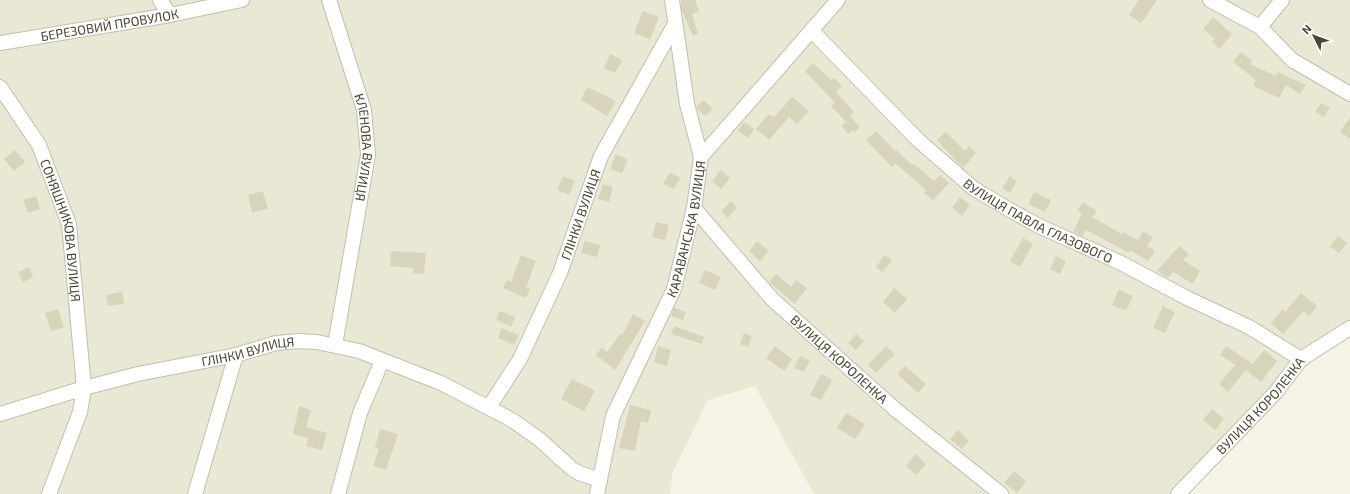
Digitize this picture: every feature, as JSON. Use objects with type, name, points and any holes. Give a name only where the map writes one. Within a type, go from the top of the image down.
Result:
[{"type":"street","points":[[160,0],[170,15]]},
{"type":"street","name":"БЕРЕЗОВИЙ ПРОВУЛОК","points":[[0,42],[170,15],[242,0]]},
{"type":"street","name":"КЛЕНОВА ВУЛИЦЯ","points":[[329,0],[364,110],[368,156],[335,345]]},
{"type":"street","points":[[672,0],[687,104],[701,157]]},
{"type":"street","name":"КАРАВАНСЬКА ВУЛИЦЯ","points":[[599,487],[613,416],[674,289],[694,208],[701,157],[838,0]]},
{"type":"street","points":[[1210,0],[1260,27],[1292,60],[1350,94]]},
{"type":"street","points":[[1260,27],[1282,0]]},
{"type":"street","name":"ГЛІНКИ ВУЛИЦЯ","points":[[489,407],[520,359],[560,272],[600,156],[675,24]]},
{"type":"street","name":"ВУЛИЦЯ ПАВЛА ГЛАЗОВОГО","points":[[812,30],[918,140],[973,188],[1039,226],[1121,263],[1187,298],[1249,327],[1302,359]]},
{"type":"street","name":"СОНЯШНИКОВА ВУЛИЦЯ","points":[[0,87],[39,144],[69,224],[84,388],[80,412],[49,494]]},
{"type":"street","name":"ВУЛИЦЯ КОРОЛЕНКА","points":[[694,208],[772,299],[896,410],[1001,494]]},
{"type":"street","name":"ВУЛИЦЯ КОРОЛЕНКА","points":[[1178,494],[1276,392],[1302,359],[1350,328]]},
{"type":"street","name":"ГЛІНКИ ВУЛИЦЯ","points":[[0,414],[84,388],[138,374],[236,355],[276,343],[300,341],[335,345],[359,350],[382,361],[441,383],[489,407],[539,439],[571,468],[599,487]]},
{"type":"street","points":[[195,494],[236,355]]},
{"type":"street","points":[[338,494],[360,413],[382,361]]},
{"type":"shaded area","points":[[0,0],[1350,0],[1350,327],[1342,336],[1267,401],[1179,494],[816,494],[812,491],[755,386],[708,400],[672,474],[670,494],[0,494]]},
{"type":"building","points":[[681,0],[695,0],[699,11],[692,14],[698,34],[693,36],[682,11]]},
{"type":"building","points":[[1139,0],[1157,0],[1141,23],[1129,15]]},
{"type":"building","points":[[643,11],[659,17],[650,39],[634,33]]},
{"type":"building","points":[[1213,17],[1232,34],[1220,49],[1212,42],[1215,39],[1203,29]]},
{"type":"building","points":[[1241,52],[1252,61],[1250,64],[1276,76],[1277,72],[1306,85],[1300,94],[1286,85],[1279,98],[1253,86],[1256,80],[1233,62]]},
{"type":"building","points":[[610,54],[622,60],[615,73],[604,68]]},
{"type":"building","points":[[813,63],[831,80],[834,78],[842,86],[836,92],[854,112],[850,115],[860,128],[855,132],[853,130],[848,134],[841,125],[846,122],[831,106],[835,103],[805,71]]},
{"type":"building","points":[[587,87],[616,101],[607,116],[581,100]]},
{"type":"building","points":[[792,97],[809,111],[797,124],[789,117],[769,140],[756,129],[769,114],[774,117]]},
{"type":"building","points":[[704,100],[713,109],[705,116],[696,107]]},
{"type":"building","points":[[1321,103],[1330,108],[1324,117],[1315,112]]},
{"type":"building","points":[[1350,117],[1350,139],[1340,132]]},
{"type":"building","points":[[744,122],[754,129],[748,138],[738,131]]},
{"type":"building","points":[[876,131],[895,151],[896,150],[912,165],[913,163],[934,181],[940,175],[949,183],[933,200],[924,193],[926,190],[895,163],[892,167],[866,140]]},
{"type":"building","points":[[946,132],[965,151],[969,146],[976,153],[963,168],[937,140]]},
{"type":"building","points":[[15,150],[25,162],[14,171],[4,159]]},
{"type":"building","points":[[616,154],[628,159],[622,173],[610,169]]},
{"type":"building","points":[[721,170],[730,178],[721,189],[712,181]]},
{"type":"building","points":[[670,172],[680,178],[674,189],[663,184]]},
{"type":"building","points":[[563,176],[575,181],[569,195],[557,190]]},
{"type":"building","points":[[1010,176],[1017,181],[1010,193],[1002,188]]},
{"type":"building","points":[[603,184],[613,187],[609,202],[598,199]]},
{"type":"building","points":[[263,191],[268,209],[252,212],[248,195]]},
{"type":"building","points":[[1034,192],[1051,200],[1045,212],[1028,204]]},
{"type":"building","points":[[36,196],[40,209],[28,213],[23,200]]},
{"type":"building","points":[[960,197],[970,205],[962,216],[952,207]]},
{"type":"building","points":[[731,201],[737,207],[728,218],[721,211]]},
{"type":"building","points":[[1083,202],[1097,211],[1092,217],[1122,234],[1123,232],[1138,240],[1143,231],[1153,237],[1147,246],[1155,251],[1148,261],[1130,250],[1129,253],[1086,230],[1083,236],[1073,232],[1082,214],[1077,210]]},
{"type":"building","points":[[656,222],[669,225],[665,240],[652,237]]},
{"type":"building","points":[[1338,236],[1347,243],[1339,253],[1330,247]]},
{"type":"building","points":[[1023,238],[1033,244],[1020,267],[1010,261]]},
{"type":"building","points":[[585,241],[600,245],[597,257],[581,253]]},
{"type":"building","points":[[757,241],[769,251],[760,261],[749,251]]},
{"type":"building","points":[[1179,246],[1189,254],[1183,260],[1200,271],[1193,284],[1173,272],[1168,278],[1157,271]]},
{"type":"building","points":[[391,251],[426,253],[424,274],[413,273],[413,268],[390,266]]},
{"type":"building","points":[[521,255],[536,261],[526,287],[530,289],[526,298],[503,288],[507,280],[511,282]]},
{"type":"building","points":[[885,255],[892,261],[882,272],[876,267]]},
{"type":"building","points":[[1056,256],[1066,261],[1060,274],[1050,269]]},
{"type":"building","points":[[29,267],[33,277],[23,282],[18,272]]},
{"type":"building","points":[[705,270],[721,277],[715,290],[699,283]]},
{"type":"building","points":[[776,274],[791,287],[796,280],[807,288],[795,304],[769,282]]},
{"type":"building","points":[[894,288],[907,299],[895,313],[883,302]]},
{"type":"building","points":[[1119,289],[1133,296],[1126,311],[1112,305]]},
{"type":"building","points":[[122,292],[124,304],[108,306],[106,295]]},
{"type":"building","points":[[1301,293],[1317,306],[1309,316],[1304,311],[1283,334],[1271,323],[1283,309],[1285,312]]},
{"type":"building","points":[[1163,306],[1175,312],[1165,333],[1153,328]]},
{"type":"building","points":[[674,308],[686,312],[683,320],[671,316]]},
{"type":"building","points":[[58,309],[64,327],[51,331],[45,313]]},
{"type":"building","points":[[500,311],[515,317],[511,327],[496,320]]},
{"type":"building","points":[[633,314],[645,321],[615,370],[596,355],[602,347],[607,352],[620,334],[622,335]]},
{"type":"building","points":[[674,326],[704,337],[702,344],[671,334]]},
{"type":"building","points":[[502,328],[519,335],[514,345],[498,338]]},
{"type":"building","points":[[744,333],[752,336],[748,347],[740,344]]},
{"type":"building","points":[[856,334],[864,341],[856,350],[848,343]]},
{"type":"building","points":[[658,346],[671,350],[667,366],[654,362]]},
{"type":"building","points":[[775,346],[792,359],[784,371],[766,358]]},
{"type":"building","points":[[886,346],[895,354],[876,373],[868,365]]},
{"type":"building","points":[[1226,346],[1253,364],[1264,350],[1277,361],[1261,382],[1246,370],[1228,392],[1219,384],[1235,365],[1220,355]]},
{"type":"building","points":[[800,356],[810,361],[804,372],[794,368]]},
{"type":"building","points":[[905,366],[926,384],[918,393],[897,374]]},
{"type":"building","points":[[821,374],[832,380],[821,400],[810,395]]},
{"type":"building","points":[[572,379],[595,391],[584,411],[561,399]]},
{"type":"building","points":[[630,405],[651,410],[648,423],[641,421],[635,451],[619,448]]},
{"type":"building","points":[[299,406],[311,410],[306,427],[327,433],[322,450],[306,446],[308,438],[293,434]]},
{"type":"building","points":[[1212,409],[1224,419],[1215,430],[1203,420]]},
{"type":"building","points":[[846,413],[865,424],[856,439],[837,428]]},
{"type":"building","points":[[380,429],[398,434],[386,470],[373,466],[379,449],[375,448]]},
{"type":"building","points":[[958,430],[969,441],[962,449],[950,439]]},
{"type":"building","points":[[916,454],[926,464],[916,475],[906,466]]},
{"type":"building","points":[[1014,471],[1026,481],[1017,493],[1004,483]]}]
